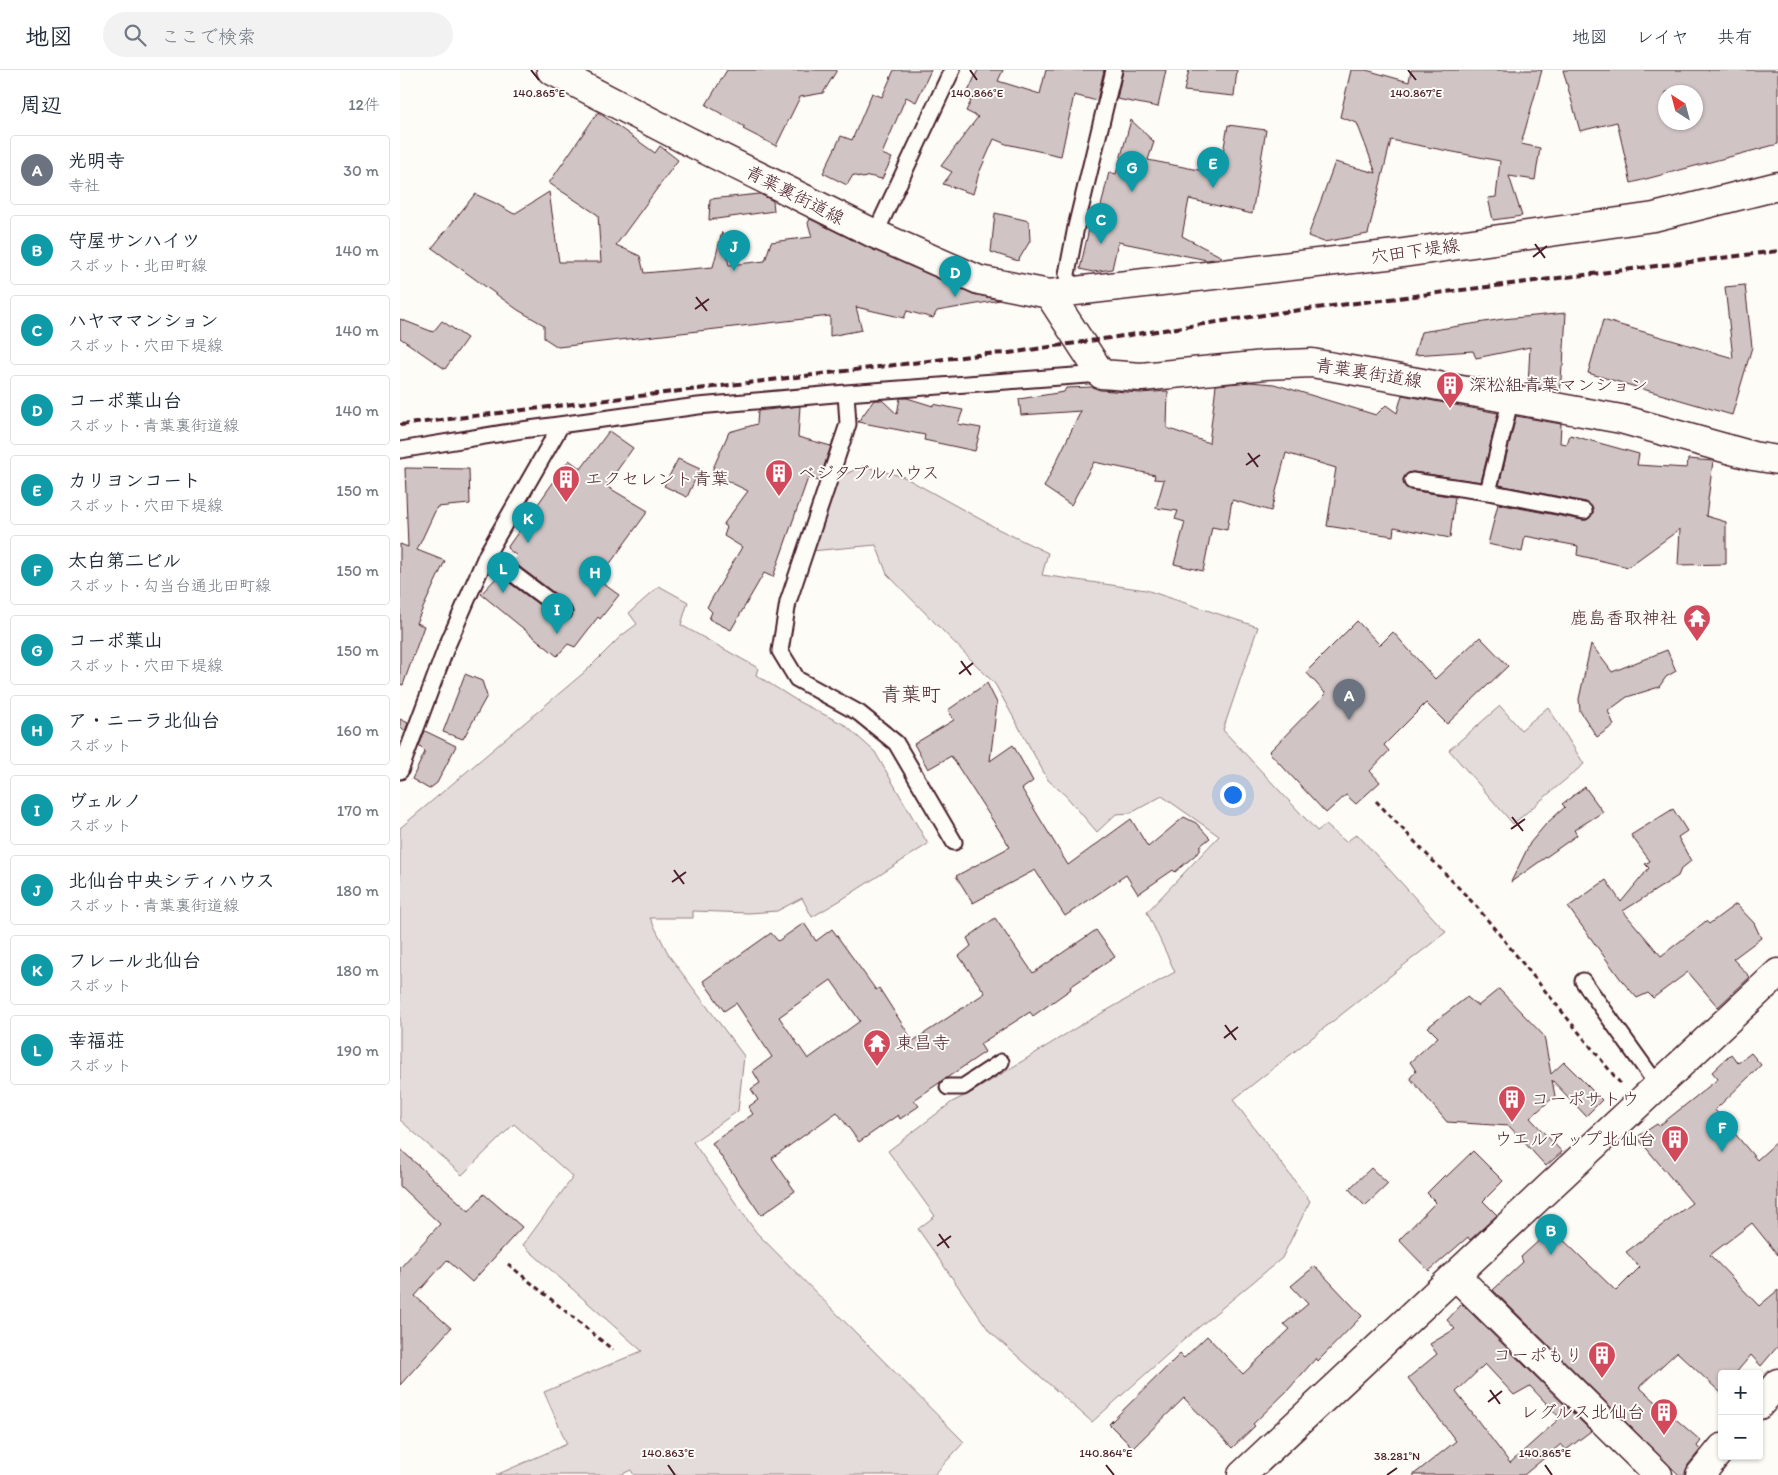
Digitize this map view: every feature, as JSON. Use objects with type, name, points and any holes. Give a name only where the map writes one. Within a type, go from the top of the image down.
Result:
[{"type":"street","name":"青葉裏街道線","points":[[551,70],[697,146],[875,234],[979,280],[1059,293]]},
{"type":"street","name":"穴田下堤線","points":[[1059,293],[1396,254],[1654,217],[1778,186]]},
{"type":"street","points":[[1059,293],[1102,374]]},
{"type":"street","name":"青葉裏街道線","points":[[1102,374],[1141,377],[1266,365],[1312,363],[1621,419],[1753,456],[1778,460]]},
{"type":"street","points":[[1242,1475],[1778,974]]},
{"type":"street","points":[[1456,1276],[1658,1475]]},
{"type":"street","points":[[1763,1400],[1778,1383]]},
{"type":"street","points":[[1700,1475],[1718,1453]]},
{"type":"lane","points":[[875,234],[952,70]]},
{"type":"lane","points":[[1059,293],[1067,274],[1076,227],[1114,70]]},
{"type":"lane","points":[[400,450],[561,424],[698,406],[1102,374]]},
{"type":"lane","points":[[846,393],[848,424],[788,602],[780,651],[797,678],[859,713],[896,743],[954,842]]},
{"type":"lane","points":[[1488,492],[1512,398]]},
{"type":"lane","points":[[400,771],[446,648],[487,554],[561,424]]},
{"type":"lane","points":[[1412,481],[1488,492],[1584,511]]},
{"type":"lane","points":[[487,554],[564,612]]},
{"type":"lane","points":[[1583,981],[1658,1086]]},
{"type":"lane","points":[[948,1088],[963,1087],[1001,1062]]},
{"type":"path","points":[[1376,801],[1477,907],[1638,1105]]},
{"type":"path","points":[[508,1264],[613,1350]]},
{"type":"shaded area","points":[[863,466],[904,477],[998,529],[1048,553],[1042,575],[1146,590],[1258,627],[1223,730],[1317,831],[1326,825],[1346,842],[1357,834],[1446,932],[1233,1100],[1310,1201],[1282,1258],[1187,1337],[1092,1422],[990,1332],[918,1229],[935,1216],[888,1151],[952,1102],[974,1091],[1079,1026],[1175,972],[1147,912],[1219,836],[1162,796],[1131,813],[1116,814],[1097,832],[1066,796],[1048,780],[995,684],[887,574],[876,545],[811,551],[837,478]]},
{"type":"shaded area","points":[[659,586],[688,602],[681,625],[758,668],[756,675],[799,702],[845,725],[875,752],[928,844],[812,917],[802,898],[777,911],[749,913],[693,911],[693,918],[650,918],[670,957],[744,1056],[738,1111],[693,1142],[756,1232],[964,1442],[934,1475],[634,1475],[631,1470],[620,1475],[496,1475],[567,1444],[544,1392],[642,1351],[523,1245],[573,1177],[514,1124],[462,1175],[400,1120],[400,828],[587,670],[621,636],[637,624],[629,613]]},
{"type":"shaded area","points":[[1500,706],[1521,730],[1548,707],[1584,764],[1513,824],[1449,750]]},
{"type":"building","points":[[727,70],[837,70],[823,93],[800,97],[776,146],[743,129],[745,127],[706,105]]},
{"type":"building","points":[[894,70],[931,70],[916,102],[906,97],[882,154],[892,158],[882,179],[869,176],[863,178],[853,175],[847,185],[823,173],[841,136],[852,140],[872,93],[882,97]]},
{"type":"building","points":[[978,70],[1003,70],[998,81],[1040,94],[1046,70],[1104,70],[1097,101],[1074,95],[1061,156],[1006,144],[994,139],[979,173],[973,194],[943,184],[952,172],[941,166],[978,117],[966,111],[971,101],[965,98]]},
{"type":"building","points":[[1123,70],[1166,70],[1158,107],[1117,99]]},
{"type":"building","points":[[1189,70],[1237,70],[1234,96],[1184,91]]},
{"type":"building","points":[[1351,70],[1366,70],[1409,82],[1411,70],[1542,70],[1521,144],[1540,148],[1535,180],[1509,176],[1522,216],[1493,220],[1488,198],[1496,197],[1500,161],[1391,140],[1368,234],[1324,242],[1308,236],[1335,162],[1376,173],[1357,123],[1340,117]]},
{"type":"building","points":[[1563,70],[1778,70],[1778,144],[1631,183],[1617,122],[1580,131]]},
{"type":"building","points":[[598,112],[655,153],[660,146],[678,160],[616,245],[640,256],[644,273],[713,267],[722,232],[729,265],[765,261],[771,242],[812,237],[808,223],[810,219],[869,248],[973,294],[1000,300],[937,311],[933,318],[907,311],[904,318],[856,307],[862,330],[830,336],[830,316],[558,347],[544,338],[544,325],[518,310],[432,248],[475,194],[514,214],[549,192],[559,262],[601,262],[598,215],[549,183]]},
{"type":"building","points":[[1131,120],[1154,142],[1148,160],[1219,174],[1228,125],[1266,130],[1252,214],[1189,199],[1182,236],[1221,258],[1207,260],[1118,242],[1112,269],[1093,272],[1080,269],[1091,220],[1098,219],[1109,172],[1116,174]]},
{"type":"building","points":[[760,194],[773,201],[774,211],[709,220],[710,199]]},
{"type":"building","points":[[995,213],[1029,221],[1030,241],[1018,261],[991,252]]},
{"type":"building","points":[[1745,285],[1752,347],[1732,415],[1588,373],[1603,320],[1733,358],[1725,287]]},
{"type":"building","points":[[1566,313],[1560,392],[1528,386],[1530,347],[1476,358],[1473,351],[1414,355],[1421,332],[1503,319]]},
{"type":"building","points":[[400,319],[433,332],[442,321],[467,338],[445,369],[400,338]]},
{"type":"building","points":[[1250,382],[1274,384],[1376,415],[1386,405],[1397,413],[1402,395],[1498,413],[1481,482],[1413,472],[1408,473],[1403,479],[1404,485],[1410,490],[1455,497],[1450,538],[1394,527],[1393,536],[1327,526],[1336,468],[1286,453],[1271,511],[1232,500],[1227,530],[1212,527],[1203,571],[1174,564],[1185,522],[1175,519],[1178,511],[1156,508],[1164,480],[1154,479],[1155,475],[1094,462],[1071,505],[1044,487],[1081,411],[1021,415],[1019,399],[1064,392],[1066,388],[1092,387],[1100,390],[1140,393],[1168,391],[1167,428],[1209,443],[1216,385]]},
{"type":"building","points":[[900,398],[907,398],[933,406],[933,404],[963,410],[958,424],[981,428],[975,451],[924,440],[925,435],[858,422],[874,400],[882,400],[897,414]]},
{"type":"building","points":[[800,406],[798,437],[831,446],[819,481],[808,478],[773,577],[764,573],[731,630],[709,619],[712,612],[707,607],[742,547],[724,536],[727,527],[723,525],[748,491],[711,473],[729,432],[757,424],[758,411]]},
{"type":"building","points":[[1516,416],[1561,424],[1560,443],[1567,444],[1570,435],[1639,454],[1637,465],[1687,468],[1688,459],[1713,461],[1706,516],[1726,522],[1726,564],[1678,565],[1680,529],[1628,567],[1577,555],[1578,546],[1525,536],[1522,552],[1488,544],[1498,504],[1582,520],[1587,520],[1593,513],[1593,508],[1586,502],[1499,485]]},
{"type":"building","points":[[609,431],[633,448],[606,486],[648,511],[598,580],[619,595],[600,619],[598,617],[575,647],[568,644],[557,656],[481,594],[499,575],[558,619],[563,621],[571,618],[573,613],[570,605],[512,561],[517,556],[507,548],[569,460],[581,469]]},
{"type":"building","points":[[678,459],[700,469],[687,497],[664,486]]},
{"type":"building","points":[[405,468],[469,469],[470,504],[437,507],[417,550],[445,561],[416,623],[424,626],[403,685],[400,684],[400,544],[408,547]]},
{"type":"building","points":[[1357,621],[1380,645],[1393,632],[1435,679],[1480,637],[1508,666],[1447,724],[1426,703],[1384,745],[1389,751],[1370,771],[1380,782],[1356,804],[1346,795],[1326,813],[1269,752],[1326,694],[1306,672]]},
{"type":"building","points":[[1591,644],[1612,672],[1667,650],[1676,671],[1666,677],[1659,687],[1627,697],[1608,711],[1614,725],[1597,737],[1580,711],[1579,699]]},
{"type":"building","points":[[465,674],[482,681],[487,696],[463,739],[443,732]]},
{"type":"building","points":[[987,683],[997,703],[990,761],[1013,745],[1033,781],[1022,789],[1068,865],[1131,819],[1148,847],[1184,817],[1196,823],[1210,838],[1200,846],[1200,851],[1175,872],[1173,870],[1138,894],[1126,875],[1065,916],[1035,870],[973,903],[956,876],[1010,847],[951,756],[928,769],[914,744],[954,720],[948,710]]},
{"type":"building","points":[[400,719],[408,723],[405,731],[400,726]]},
{"type":"building","points":[[425,731],[456,746],[437,783],[429,789],[412,779],[425,752],[419,746]]},
{"type":"building","points":[[1585,787],[1603,812],[1574,830],[1577,835],[1511,882],[1530,843],[1546,824],[1565,807],[1562,804]]},
{"type":"building","points":[[1673,809],[1687,831],[1678,837],[1691,861],[1681,869],[1678,876],[1623,911],[1661,956],[1706,921],[1709,924],[1736,904],[1754,923],[1761,938],[1733,959],[1750,977],[1718,1007],[1688,972],[1653,998],[1648,993],[1637,998],[1622,981],[1568,907],[1606,880],[1621,902],[1649,868],[1645,864],[1650,861],[1631,835]]},
{"type":"building","name":"東昌寺","points":[[995,918],[1033,973],[1096,930],[1115,957],[1070,987],[1071,989],[1033,1016],[1030,1012],[980,1044],[985,1052],[914,1100],[919,1106],[900,1119],[898,1115],[859,1142],[837,1112],[772,1158],[795,1191],[761,1215],[712,1143],[753,1114],[748,1107],[758,1100],[751,1089],[760,1083],[753,1071],[772,1057],[736,1003],[724,1011],[703,981],[771,933],[778,941],[804,923],[816,941],[832,929],[876,990],[879,988],[913,1041],[985,993],[959,956],[971,946],[967,938]],"holes":[[[831,980],[860,1021],[808,1059],[779,1017]]]},
{"type":"building","points":[[1499,989],[1544,1036],[1551,1074],[1564,1062],[1602,1100],[1586,1116],[1552,1080],[1555,1096],[1530,1118],[1562,1152],[1546,1166],[1509,1126],[1447,1122],[1410,1078],[1416,1071],[1410,1062],[1438,1037],[1428,1027],[1467,997],[1478,1006]]},
{"type":"building","points":[[1751,1053],[1761,1065],[1715,1110],[1757,1160],[1778,1141],[1778,1255],[1752,1223],[1710,1255],[1759,1306],[1778,1290],[1778,1346],[1761,1366],[1751,1355],[1738,1370],[1718,1370],[1718,1390],[1677,1352],[1639,1387],[1701,1441],[1697,1446],[1700,1450],[1688,1465],[1685,1475],[1679,1475],[1493,1290],[1523,1262],[1521,1257],[1552,1229],[1616,1291],[1640,1267],[1626,1252],[1692,1203],[1637,1137],[1657,1124],[1659,1126],[1718,1079],[1712,1072],[1731,1054],[1738,1063]]},
{"type":"building","points":[[400,1149],[469,1211],[484,1194],[522,1227],[472,1282],[447,1260],[415,1296],[451,1328],[400,1385],[400,1268],[440,1224],[400,1186]]},
{"type":"building","points":[[1473,1151],[1503,1181],[1483,1201],[1497,1215],[1470,1240],[1468,1237],[1429,1271],[1399,1240],[1436,1202],[1427,1193]]},
{"type":"building","points":[[1371,1168],[1388,1184],[1365,1206],[1349,1189]]},
{"type":"building","points":[[1315,1266],[1362,1316],[1318,1361],[1316,1358],[1288,1390],[1253,1424],[1255,1426],[1232,1448],[1184,1398],[1133,1448],[1109,1424],[1180,1354],[1184,1358],[1207,1336],[1243,1374],[1290,1329],[1284,1324],[1308,1304],[1291,1286]]},
{"type":"building","points":[[1462,1304],[1591,1431],[1566,1450],[1561,1444],[1524,1475],[1413,1475],[1456,1441],[1408,1378],[1437,1354],[1430,1344],[1455,1329],[1447,1320]],"holes":[[[1485,1364],[1514,1395],[1530,1386],[1560,1418],[1510,1463],[1456,1392]]]},
{"type":"railway","points":[[400,425],[986,354],[1009,353],[1284,312],[1778,251]]},
{"type":"place","name":"カリヨンコート","points":[[1213,188]]},
{"type":"place","name":"コーポ葉山","points":[[1132,192]]},
{"type":"place","name":"ハヤママンション","points":[[1101,244]]},
{"type":"place","name":"北仙台中央シティハウス","points":[[734,271]]},
{"type":"place","name":"コーポ葉山台","points":[[955,297]]},
{"type":"place","name":"深松組青葉マンション","points":[[1450,409]]},
{"type":"place","name":"ベジタブルハウス","points":[[779,497]]},
{"type":"place","name":"エクセレント青葉","points":[[566,503]]},
{"type":"place","name":"フレール北仙台","points":[[528,543]]},
{"type":"place","name":"幸福荘","points":[[503,593]]},
{"type":"place","name":"ア・ニーラ北仙台","points":[[595,597]]},
{"type":"place","name":"ヴェルノ","points":[[557,634]]},
{"type":"place","name":"鹿島香取神社","points":[[1697,642]]},
{"type":"place","name":"光明寺","points":[[1349,720]]},
{"type":"place","name":"東昌寺","points":[[877,1067]]},
{"type":"place","name":"コーポサトウ","points":[[1512,1123]]},
{"type":"place","name":"太白第二ビル","points":[[1722,1152]]},
{"type":"place","name":"ウエルアップ北仙台","points":[[1675,1163]]},
{"type":"place","name":"守屋サンハイツ","points":[[1551,1255]]},
{"type":"place","name":"コーポもり","points":[[1602,1379]]},
{"type":"place","name":"レグルス北仙台","points":[[1664,1436]]},
{"type":"district","name":"青葉町","points":[[911,694]]}]
